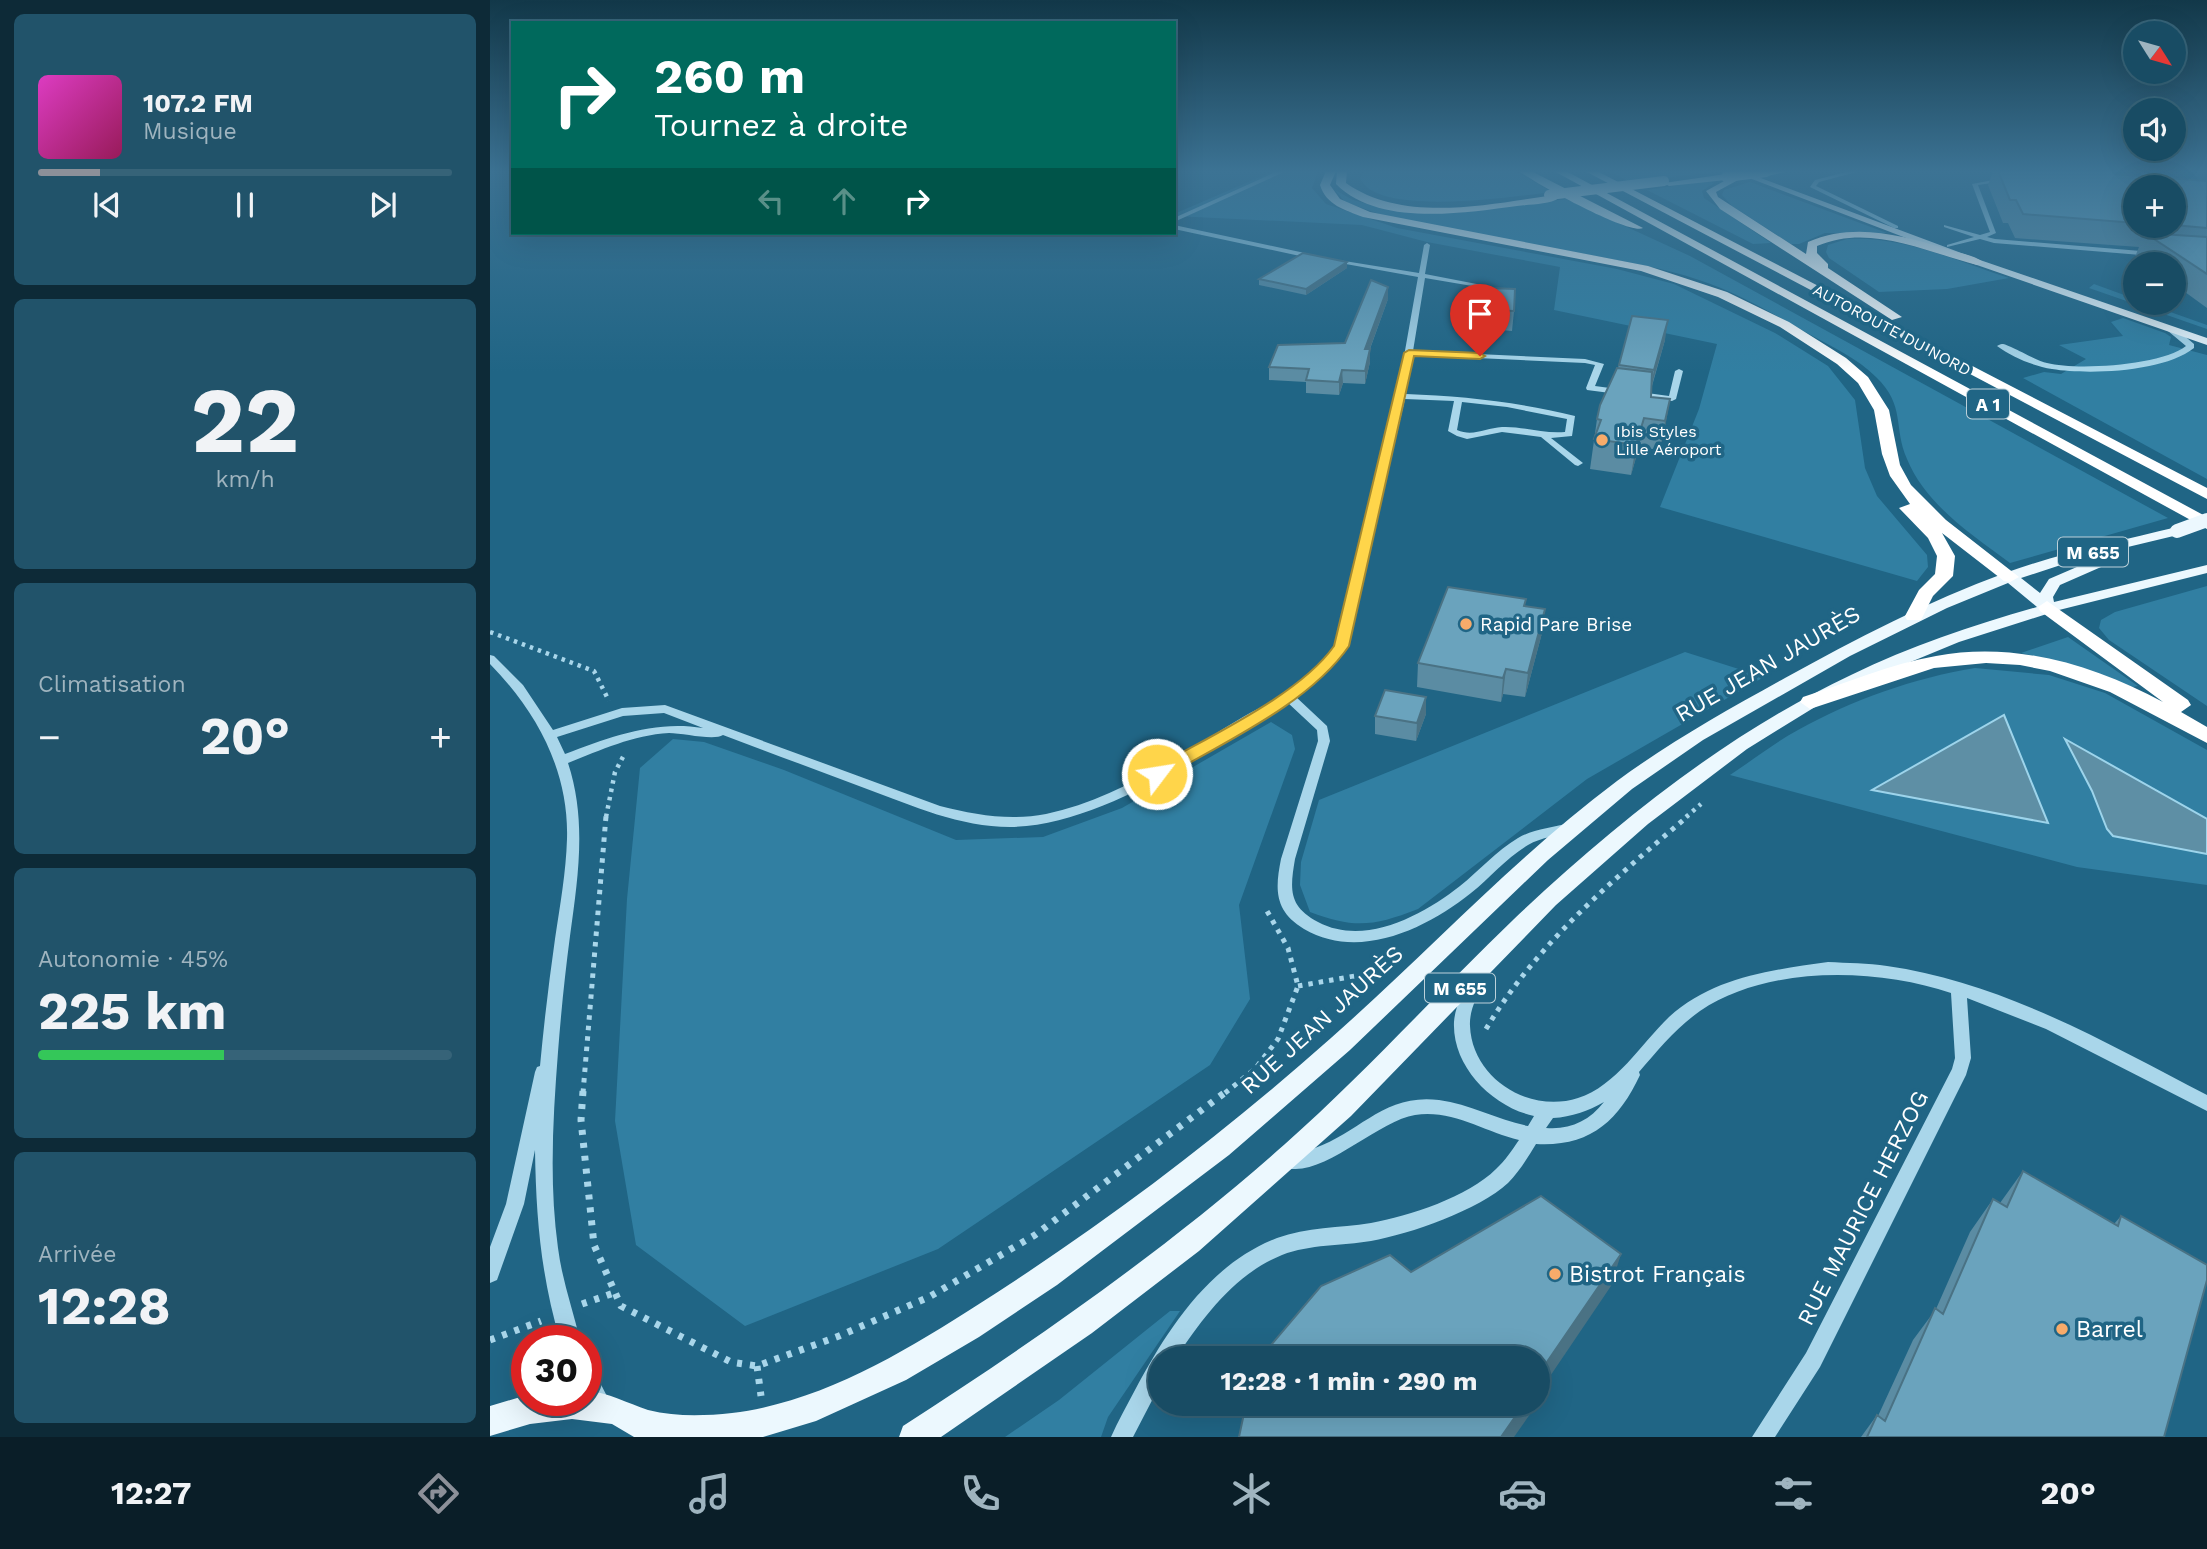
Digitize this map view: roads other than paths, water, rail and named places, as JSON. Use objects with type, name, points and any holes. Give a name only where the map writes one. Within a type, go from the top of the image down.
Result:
[{"type":"highway","points":[[1490,238],[1641,268],[1700,284],[1750,306],[1835,357],[1870,388],[1884,418],[1890,461],[1911,496],[2010,577]]},
{"type":"highway","points":[[1659,238],[1708,260],[1727,264]]},
{"type":"highway","name":"AUTOROUTE DU NORD","points":[[1680,238],[2207,522]]},
{"type":"highway","name":"AUTOROUTE DU NORD","points":[[1719,238],[2207,494]]},
{"type":"highway","points":[[1774,238],[1842,284],[1977,363],[1981,374]]},
{"type":"highway","points":[[1828,238],[1812,244],[1811,254],[1840,278],[1842,284]]},
{"type":"highway","points":[[1886,238],[1977,262]]},
{"type":"highway","points":[[1911,496],[1904,506],[1935,536],[1946,556],[1947,566],[1944,576],[1925,594],[1914,616]]},
{"type":"highway","points":[[2047,607],[2122,664],[2207,721]]},
{"type":"highway","points":[[1810,702],[1931,663],[1998,657],[2044,664],[2101,680],[2155,704],[2207,736]]},
{"type":"main road","points":[[1909,238],[2207,342]]},
{"type":"main road","points":[[1927,238],[2207,334]]},
{"type":"main road","name":"M 655","points":[[2010,577],[2049,563],[2207,522]]},
{"type":"main road","points":[[2047,607],[2045,597],[2054,582],[2177,531]]},
{"type":"main road","name":"M 655","points":[[914,1437],[1051,1348],[1216,1222],[1360,1090],[1547,900],[1643,820],[1754,737],[1810,702],[1933,644],[2047,607],[2207,569]]},
{"type":"main road","points":[[2010,577],[2047,607]]},
{"type":"main road","name":"RUE JEAN JAURÈS","points":[[602,1407],[649,1430],[690,1431],[744,1426],[797,1412],[883,1375],[961,1333],[1119,1225],[1278,1100],[1573,827],[1671,752],[1835,657],[1914,616],[2010,577]]},
{"type":"main road","name":"RUE JEAN JAURÈS","points":[[490,1421],[511,1416]]},
{"type":"street","points":[[1226,238],[1483,286]]},
{"type":"street","points":[[1949,246],[1981,238]]},
{"type":"street","points":[[1981,238],[2008,243],[2133,252]]},
{"type":"street","points":[[550,735],[615,715],[665,709],[969,821],[1024,823],[1055,819],[1106,800],[1157,774],[1288,696],[1328,666],[1341,646],[1401,396],[1427,245]]},
{"type":"street","points":[[1409,353],[1585,361],[1600,364],[1590,388],[1672,399],[1679,370]]},
{"type":"street","points":[[1401,396],[1514,403],[1572,418],[1569,433],[1545,438]]},
{"type":"street","points":[[1459,398],[1451,425],[1452,431],[1460,435],[1487,436],[1508,429],[1545,438],[1578,463]]},
{"type":"street","points":[[490,658],[515,682],[550,735],[571,797],[573,843],[550,1041],[545,1178],[547,1233],[553,1275],[566,1325]]},
{"type":"street","points":[[1288,696],[1323,729],[1324,741],[1287,864],[1284,891],[1290,908],[1305,923],[1329,934],[1355,936],[1383,933],[1415,922],[1448,903],[1527,839],[1573,827]]},
{"type":"street","points":[[560,761],[649,729],[682,727],[738,738]]},
{"type":"street","points":[[1487,961],[1469,996],[1462,1023],[1471,1061],[1489,1084],[1514,1101],[1548,1110],[1565,1111],[1607,1093],[1637,1066],[1676,1021],[1694,1007],[1733,986],[1759,979],[1836,969],[1884,972],[1959,988],[2057,1027],[2207,1102]]},
{"type":"street","name":"RUE MAURICE HERZOG","points":[[1763,1437],[1813,1360],[1960,1070],[1963,1058],[1959,988]]},
{"type":"street","points":[[490,1273],[515,1203],[550,1041]]},
{"type":"street","points":[[1282,1163],[1321,1154],[1389,1114],[1417,1107],[1438,1107],[1530,1136],[1560,1137],[1593,1126],[1613,1110],[1637,1066]]},
{"type":"street","points":[[1172,1346],[1186,1324],[1215,1292],[1251,1262],[1276,1248],[1301,1240],[1370,1232],[1437,1211],[1481,1191],[1501,1177],[1548,1110]]},
{"type":"street","points":[[1122,1437],[1148,1387]]},
{"type":"lane","points":[[2001,346],[2044,365],[2087,369],[2178,358],[2191,346],[2171,329]]},
{"type":"place","name":"Ibis Styles Lille Aéroport","points":[[1602,440]]},
{"type":"place","name":"Rapid Pare Brise","points":[[1466,624]]},
{"type":"place","name":"Bistrot Français","points":[[1555,1274]]},
{"type":"place","name":"Barrel","points":[[2062,1329]]}]
